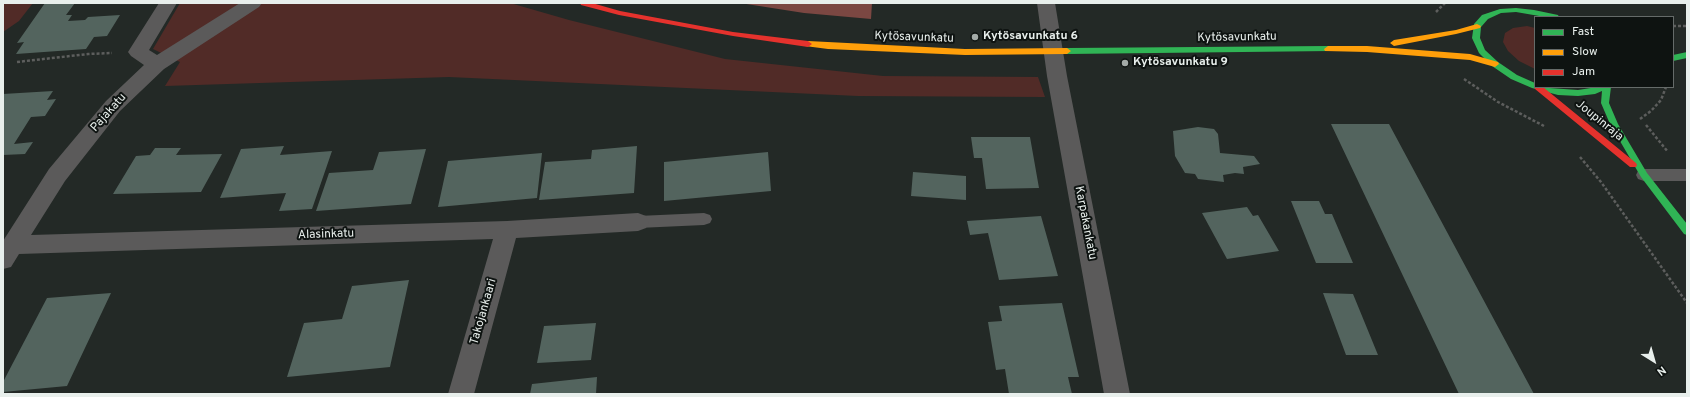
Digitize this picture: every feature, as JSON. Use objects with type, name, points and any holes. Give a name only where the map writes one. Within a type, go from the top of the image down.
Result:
[{"type":"street","points":[[157,64],[138,52],[168,3]]},
{"type":"street","name":"Pajakatu","points":[[8,253],[57,175],[113,106],[157,64],[253,3]]},
{"type":"street","name":"Kytösavunkatu","points":[[584,3],[619,13],[733,34],[828,46],[965,52],[1367,49],[1470,56],[1495,64]]},
{"type":"street","name":"Karpakankatu","points":[[1046,3],[1117,394]]},
{"type":"street","points":[[1538,3],[1558,16]]},
{"type":"street","points":[[1534,86],[1514,77],[1495,64],[1482,51],[1476,38],[1477,26],[1485,17],[1499,7],[1551,16]]},
{"type":"street","name":"Kytösavunkatu","points":[[1367,49],[1456,32],[1477,26]]},
{"type":"street","points":[[1674,58],[1687,55]]},
{"type":"street","name":"Joupinraja","points":[[1538,88],[1644,175]]},
{"type":"street","points":[[1541,88],[1558,92],[1578,93],[1595,91],[1602,88]]},
{"type":"street","name":"Joupinraja","points":[[1607,88],[1605,103],[1614,124],[1644,175],[1687,231]]},
{"type":"street","name":"Alasinkatu","points":[[8,253],[507,230],[638,222]]},
{"type":"street","name":"Takojankaari","points":[[461,394],[507,230]]},
{"type":"lane","points":[[1644,175],[1686,175]]},
{"type":"lane","points":[[638,222],[704,219]]},
{"type":"path","points":[[1674,26],[1687,26]]},
{"type":"path","points":[[17,62],[88,54],[138,52]]},
{"type":"path","points":[[1442,54],[1454,71],[1470,84],[1498,102],[1548,128]]},
{"type":"path","points":[[1641,118],[1686,175]]},
{"type":"path","points":[[1576,152],[1601,182],[1687,303]]},
{"type":"shaded area","points":[[3,3],[33,3],[19,21],[3,32]]},
{"type":"shaded area","points":[[180,3],[510,3],[569,20],[725,59],[883,76],[1038,77],[1045,97],[858,96],[449,77],[165,86],[180,62],[153,49]]},
{"type":"shaded area","points":[[740,3],[872,3],[871,19],[804,13]]},
{"type":"shaded area","points":[[1527,26],[1534,28],[1534,68],[1519,61],[1508,51],[1503,42],[1505,33],[1513,28]]},
{"type":"building","points":[[45,3],[75,3],[66,15],[72,15],[68,21],[85,20],[88,17],[120,15],[107,36],[94,37],[86,49],[16,54],[24,42],[17,43]]},
{"type":"building","points":[[53,91],[47,100],[56,99],[45,116],[31,117],[14,144],[33,142],[25,154],[3,155],[3,94]]},
{"type":"building","points":[[1331,124],[1389,124],[1534,394],[1459,394]]},
{"type":"building","points":[[1198,127],[1214,129],[1218,134],[1220,153],[1254,156],[1260,164],[1243,167],[1244,174],[1235,173],[1223,175],[1224,182],[1198,179],[1195,174],[1185,173],[1175,156],[1173,131]]},
{"type":"building","points":[[971,137],[1030,137],[1039,188],[986,189],[982,158],[974,158]]},
{"type":"building","points":[[284,146],[280,155],[332,151],[312,209],[279,211],[286,193],[220,198],[241,149]]},
{"type":"building","points":[[637,146],[634,193],[539,200],[545,162],[591,159],[592,150]]},
{"type":"building","points":[[155,148],[181,148],[176,155],[222,154],[201,192],[113,194],[136,156],[150,155]]},
{"type":"building","points":[[426,149],[411,204],[316,211],[329,173],[373,170],[379,152]]},
{"type":"building","points":[[768,152],[771,191],[664,201],[664,162]]},
{"type":"building","points":[[542,153],[537,198],[438,207],[448,161]]},
{"type":"building","points":[[913,172],[966,176],[966,200],[911,196]]},
{"type":"building","points":[[1291,201],[1319,201],[1325,214],[1332,214],[1353,263],[1316,263]]},
{"type":"building","points":[[1247,207],[1253,216],[1258,215],[1279,251],[1227,259],[1202,213]]},
{"type":"building","points":[[1041,216],[1058,276],[999,280],[988,233],[970,235],[967,221]]},
{"type":"building","points":[[409,280],[390,367],[287,377],[304,323],[342,319],[352,286]]},
{"type":"building","points":[[111,293],[67,386],[3,392],[3,382],[47,298]]},
{"type":"building","points":[[1323,293],[1353,294],[1378,355],[1346,355]]},
{"type":"building","points":[[1062,303],[1079,377],[1068,377],[1072,394],[1009,394],[1005,369],[996,370],[988,322],[1002,321],[999,306]]},
{"type":"building","points":[[596,323],[591,360],[537,363],[544,326]]},
{"type":"building","points":[[597,377],[596,394],[530,394],[532,384]]},
{"type":"traffic: fast","points":[[1534,86],[1514,77],[1495,64],[1482,51],[1476,38],[1477,26],[1485,17],[1500,11],[1516,10],[1551,16]]},
{"type":"traffic: fast","points":[[1067,51],[1328,49]]},
{"type":"traffic: fast","points":[[1674,58],[1687,55]]},
{"type":"traffic: fast","points":[[1543,88],[1558,92],[1578,93],[1595,91],[1602,88]]},
{"type":"traffic: fast","points":[[1607,88],[1605,103],[1614,124],[1644,175],[1687,231]]},
{"type":"traffic: slow","points":[[1394,43],[1456,32],[1477,26]]},
{"type":"traffic: slow","points":[[808,44],[965,52],[1067,51]]},
{"type":"traffic: slow","points":[[1328,49],[1367,49],[1470,57],[1495,64]]},
{"type":"traffic: jam","points":[[584,3],[619,13],[733,34],[808,44]]},
{"type":"traffic: jam","points":[[1539,88],[1633,165]]},
{"type":"place","name":"Kytösavunkatu 6","points":[[975,37]]},
{"type":"place","name":"Kytösavunkatu 9","points":[[1125,63]]}]
